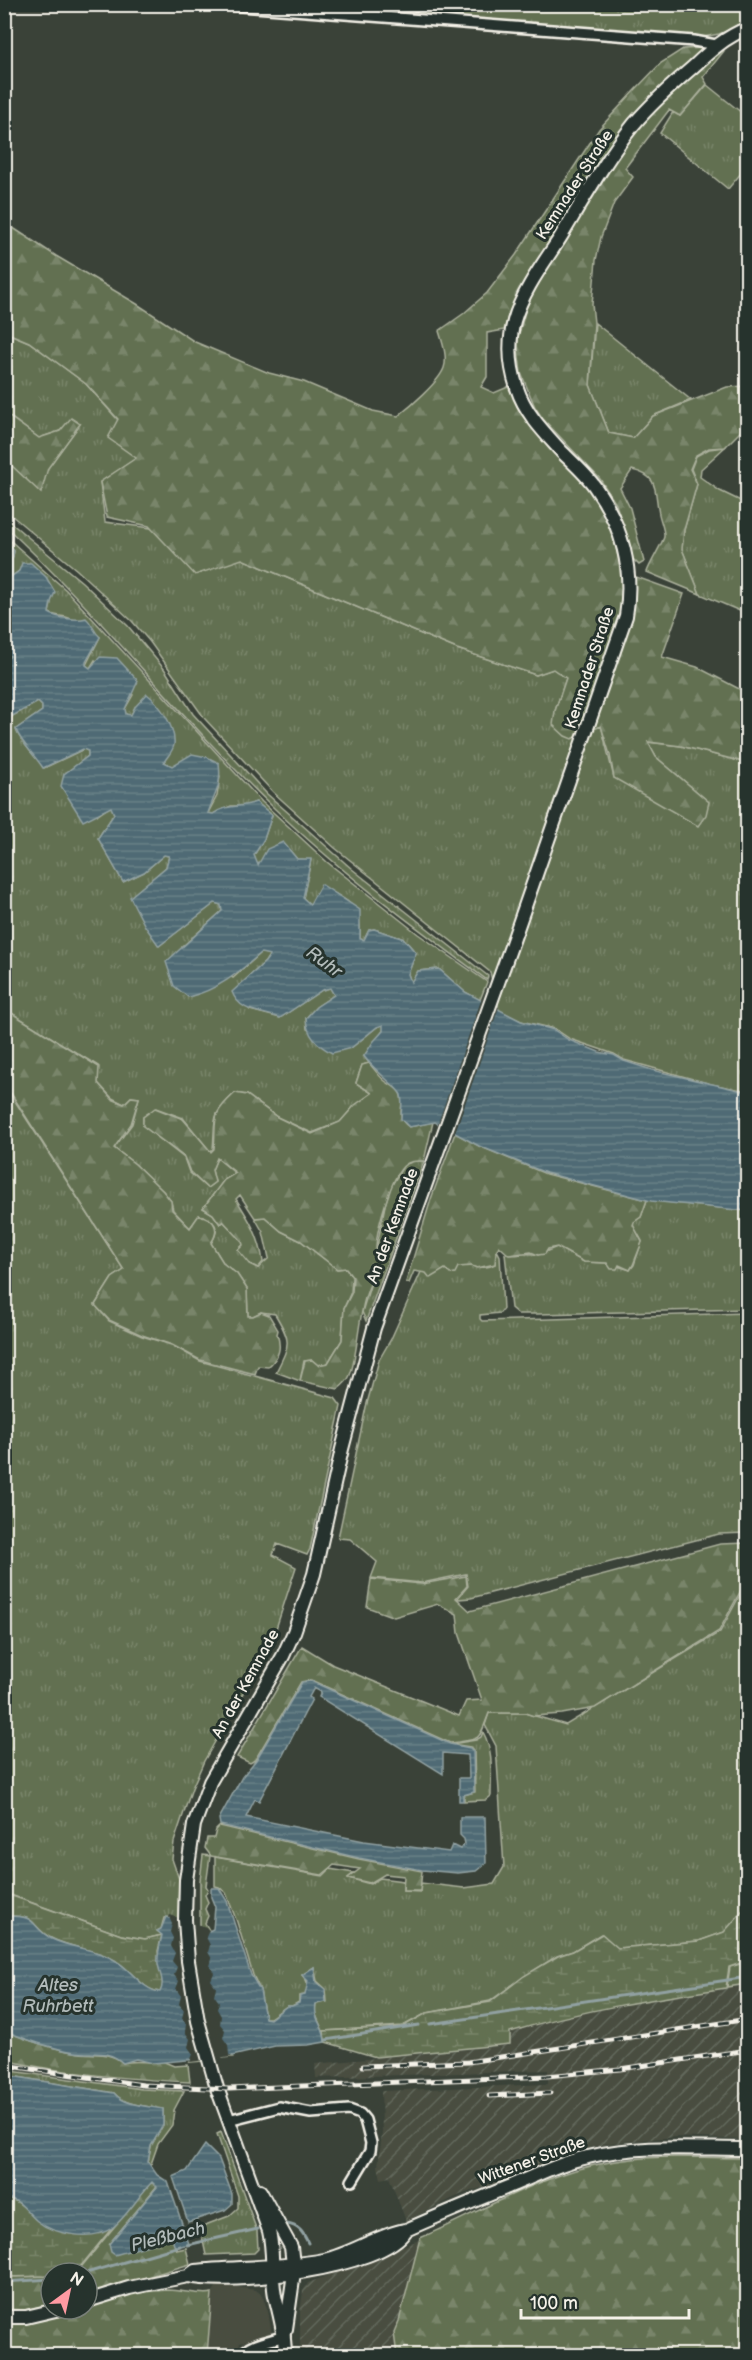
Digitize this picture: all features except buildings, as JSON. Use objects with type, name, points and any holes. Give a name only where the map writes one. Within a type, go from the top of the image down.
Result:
[{"type":"main road","name":"Kemnader Straße","points":[[433,1164],[605,680],[628,606],[628,569],[622,540],[609,508],[594,486],[537,424],[522,401],[510,355],[514,318],[527,293],[623,139],[645,112],[716,45],[747,28]]},
{"type":"main road","name":"An der Kemnade","points":[[285,2336],[275,2295],[269,2231],[228,2120],[198,2020],[184,1920],[186,1880],[194,1825],[210,1782],[283,1656],[298,1622],[314,1574],[342,1449],[368,1348],[433,1164]]},
{"type":"main road","name":"Wittener Straße","points":[[99,2297],[129,2288],[188,2276],[195,2271],[273,2270],[294,2268],[325,2260],[366,2246],[395,2232],[406,2230],[561,2165],[587,2157],[613,2152],[661,2149],[747,2149]]},
{"type":"main road","name":"An der Kemnade","points":[[249,2174],[291,2247],[294,2268]]},
{"type":"main road","points":[[285,2355],[285,2336],[294,2268]]},
{"type":"main road","points":[[4,2317],[26,2317],[39,2314]]},
{"type":"street","points":[[216,4],[332,9],[694,41],[716,45]]},
{"type":"street","points":[[228,2120],[279,2108],[311,2113],[349,2110],[360,2115],[365,2120],[371,2143],[370,2151],[352,2181]]},
{"type":"street","points":[[241,2355],[244,2350],[252,2346],[285,2336]]},
{"type":"shaded area","points":[[747,1985],[747,2140],[675,2137],[612,2143],[585,2149],[460,2195],[406,2221],[389,2177],[381,2179],[378,2166],[382,2133],[381,2091],[548,2084],[548,2070],[316,2078],[315,2064],[510,2045],[510,2032],[552,2019]]},
{"type":"shaded area","points":[[419,2240],[394,2333],[397,2355],[300,2356],[300,2312],[303,2291],[308,2283]]},
{"type":"shaded area","points":[[218,2284],[256,2290],[262,2295],[268,2311],[272,2335],[240,2343],[235,2355],[207,2356],[212,2293]]},
{"type":"green space","points":[[340,4],[747,4],[748,22],[719,34],[698,38],[343,10]]},
{"type":"green space","points":[[721,46],[724,51],[703,77],[707,84],[680,116],[669,110],[625,168],[633,177],[614,203],[601,237],[596,260],[592,304],[594,323],[590,385],[609,433],[633,438],[653,416],[727,387],[747,386],[747,425],[725,447],[709,448],[696,455],[690,469],[697,484],[684,530],[682,549],[700,594],[647,572],[663,540],[664,532],[652,480],[632,470],[620,488],[630,508],[644,562],[639,565],[633,559],[616,504],[600,479],[543,419],[535,407],[521,373],[517,341],[528,301],[616,157],[649,114]]},
{"type":"green space","points":[[704,48],[672,78],[517,299],[509,312],[504,330],[487,333],[487,377],[481,387],[494,393],[508,387],[523,414],[547,444],[591,490],[609,521],[622,572],[684,594],[662,657],[697,667],[747,693],[747,763],[681,746],[648,742],[656,757],[709,802],[706,815],[698,826],[614,778],[601,726],[572,739],[553,725],[555,711],[566,678],[553,669],[536,675],[457,649],[242,559],[195,575],[149,526],[107,517],[100,482],[136,458],[108,438],[118,419],[86,384],[29,342],[5,332],[4,222],[195,342],[269,373],[304,382],[373,411],[398,416],[417,401],[444,368],[445,354],[439,331],[487,293],[516,255],[599,129],[661,63],[683,49]]},
{"type":"green space","points":[[707,85],[747,117],[747,166],[728,189],[660,133],[673,112],[680,116]]},
{"type":"green space","points":[[595,323],[691,400],[653,416],[633,438],[609,433],[590,385]]},
{"type":"green space","points":[[5,332],[29,342],[86,384],[118,420],[137,458],[100,482],[105,522],[151,528],[242,559],[457,649],[536,675],[553,669],[566,678],[555,711],[601,725],[614,778],[709,802],[656,757],[647,742],[681,746],[747,763],[747,1091],[711,1084],[624,1060],[614,1054],[570,1039],[555,1029],[521,1021],[499,1010],[490,972],[335,848],[273,792],[205,719],[150,642],[132,621],[77,570],[5,510],[4,454],[10,464],[48,468],[80,424],[39,438],[5,413]]},
{"type":"green space","points":[[4,413],[39,438],[60,431],[71,418],[80,424],[48,468],[41,493],[10,464],[5,454]]},
{"type":"green space","points":[[725,447],[701,469],[700,477],[720,491],[747,504],[747,614],[700,594],[682,549],[684,530],[697,484],[691,469],[696,456],[709,449]]},
{"type":"green space","points":[[5,518],[82,582],[128,626],[165,670],[193,714],[267,794],[352,869],[488,976],[487,980],[351,877],[275,809],[240,775],[74,595],[5,526]]},
{"type":"green space","points":[[4,535],[66,590],[262,802],[327,862],[418,934],[487,982],[480,1000],[465,992],[439,969],[418,971],[411,983],[408,974],[416,953],[404,939],[374,929],[369,930],[364,940],[360,939],[359,917],[356,910],[346,900],[321,885],[310,905],[303,898],[311,860],[297,859],[283,843],[258,866],[254,855],[264,839],[272,815],[256,802],[246,806],[231,806],[213,814],[208,813],[217,796],[220,776],[172,767],[164,762],[135,707],[131,715],[126,715],[125,709],[133,695],[95,660],[90,668],[86,665],[100,637],[78,621],[49,613],[51,602],[19,571],[12,576],[14,551]]},
{"type":"green space","points":[[38,702],[42,706],[42,711],[16,729],[17,733],[44,768],[84,749],[88,751],[88,756],[65,774],[98,815],[111,806],[114,814],[98,838],[123,882],[144,872],[164,855],[169,856],[166,867],[131,897],[159,946],[215,903],[221,905],[222,911],[182,947],[233,978],[261,953],[270,954],[265,962],[233,992],[250,1010],[280,1018],[322,990],[330,988],[334,995],[316,1007],[306,1018],[307,1029],[351,1048],[377,1027],[383,1024],[385,1028],[364,1056],[369,1063],[362,1065],[356,1083],[372,1093],[354,1106],[340,1122],[312,1133],[277,1117],[247,1095],[235,1093],[217,1113],[213,1149],[210,1151],[183,1118],[156,1108],[143,1117],[143,1126],[184,1158],[189,1172],[207,1188],[215,1182],[212,1170],[217,1158],[236,1174],[224,1180],[203,1208],[213,1214],[220,1224],[223,1221],[242,1241],[243,1245],[238,1250],[249,1264],[258,1268],[269,1258],[263,1232],[255,1218],[265,1217],[281,1231],[301,1241],[337,1269],[346,1268],[352,1277],[351,1292],[344,1308],[342,1340],[328,1363],[318,1365],[312,1360],[304,1361],[300,1381],[276,1372],[286,1349],[284,1331],[275,1314],[261,1312],[248,1316],[247,1289],[237,1274],[224,1264],[211,1243],[216,1233],[213,1222],[199,1215],[190,1228],[173,1210],[171,1201],[163,1191],[135,1164],[114,1148],[132,1124],[139,1098],[131,1097],[124,1104],[112,1098],[98,1083],[98,1066],[5,1009],[5,720]]},
{"type":"green space","points":[[5,1009],[99,1067],[98,1083],[112,1099],[124,1104],[131,1097],[139,1098],[131,1124],[114,1148],[135,1164],[163,1191],[171,1201],[172,1210],[190,1228],[199,1215],[213,1222],[216,1229],[211,1243],[224,1264],[237,1274],[247,1289],[248,1316],[261,1312],[269,1315],[278,1330],[278,1352],[275,1360],[268,1367],[258,1366],[255,1374],[200,1360],[172,1345],[109,1320],[95,1305],[112,1278],[124,1270],[5,1084]]},
{"type":"green space","points":[[369,1063],[400,1093],[402,1119],[409,1127],[433,1122],[424,1161],[413,1161],[406,1164],[400,1170],[390,1191],[376,1243],[376,1257],[380,1271],[367,1290],[350,1375],[338,1389],[300,1381],[305,1361],[312,1360],[318,1365],[328,1363],[342,1340],[344,1308],[352,1292],[353,1277],[346,1268],[337,1269],[301,1241],[281,1231],[265,1217],[255,1218],[240,1195],[236,1199],[257,1236],[262,1253],[263,1262],[258,1268],[250,1264],[238,1250],[243,1245],[242,1241],[223,1221],[220,1224],[213,1214],[203,1208],[224,1180],[236,1173],[217,1158],[212,1170],[215,1182],[207,1188],[190,1172],[184,1157],[143,1126],[143,1117],[155,1108],[183,1119],[211,1152],[214,1149],[218,1113],[235,1093],[247,1095],[277,1117],[312,1134],[340,1122],[355,1105],[372,1093],[356,1083],[362,1065]]},
{"type":"green space","points":[[4,1084],[124,1270],[112,1278],[95,1305],[109,1321],[142,1336],[172,1345],[200,1361],[335,1398],[341,1406],[310,1549],[307,1555],[277,1544],[273,1555],[296,1567],[271,1644],[204,1761],[192,1788],[174,1842],[172,1859],[179,1879],[178,1925],[202,2061],[190,2062],[193,2058],[169,1917],[164,1918],[161,1929],[157,1931],[162,1935],[145,1939],[121,1935],[5,1893]]},
{"type":"green space","points":[[455,1133],[479,1146],[546,1174],[647,1200],[641,1217],[633,1225],[642,1242],[630,1270],[619,1265],[617,1269],[611,1269],[607,1263],[584,1262],[557,1247],[548,1249],[545,1254],[538,1255],[531,1252],[509,1255],[499,1246],[495,1264],[477,1268],[458,1267],[455,1273],[450,1274],[445,1269],[430,1278],[426,1273],[414,1271],[409,1283],[406,1282],[431,1199]]},
{"type":"green space","points":[[414,1161],[424,1161],[366,1321],[362,1312],[373,1276],[379,1271],[376,1251],[385,1205],[391,1186],[404,1165]]},
{"type":"green space","points":[[647,1200],[747,1211],[747,1309],[518,1314],[511,1308],[505,1254],[538,1255],[557,1247],[584,1262],[607,1263],[630,1270],[642,1241],[633,1225],[634,1221],[641,1217]]},
{"type":"green space","points":[[497,1250],[500,1256],[503,1309],[500,1313],[480,1315],[482,1321],[747,1313],[747,1533],[719,1534],[471,1598],[457,1599],[468,1586],[466,1574],[422,1583],[371,1578],[377,1562],[350,1539],[338,1538],[366,1407],[379,1360],[421,1272],[465,1265],[489,1267],[495,1264]]},
{"type":"green space","points":[[747,1543],[747,1579],[719,1631],[595,1708],[534,1716],[525,1713],[489,1713],[477,1737],[468,1741],[450,1743],[311,1680],[301,1682],[255,1760],[250,1763],[237,1757],[302,1646],[333,1665],[459,1716],[466,1701],[482,1700],[459,1633],[457,1614],[438,1604],[394,1617],[367,1607],[371,1579],[422,1584],[466,1576],[467,1586],[456,1598],[470,1611],[720,1544]]},
{"type":"green space","points":[[747,1582],[747,1905],[725,1932],[699,1941],[617,1948],[601,1934],[573,1951],[557,1956],[490,2001],[427,2013],[403,2026],[323,2031],[315,2013],[316,2004],[327,2002],[326,1989],[317,1981],[314,1967],[302,1975],[307,1982],[307,1987],[305,1995],[299,1996],[299,2002],[287,2006],[270,2018],[265,2018],[260,1990],[253,1975],[237,1922],[226,1893],[215,1886],[215,1857],[323,1876],[330,1869],[354,1873],[348,1878],[370,1884],[380,1878],[403,1881],[403,1891],[420,1892],[421,1883],[464,1888],[494,1884],[504,1867],[496,1746],[485,1725],[489,1713],[525,1713],[566,1725],[720,1632]]},
{"type":"green space","points":[[483,1732],[490,1755],[491,1796],[486,1800],[464,1801],[464,1795],[475,1792],[474,1751],[470,1747],[451,1744],[476,1740]]},
{"type":"green space","points":[[220,1826],[359,1859],[422,1871],[420,1891],[403,1891],[404,1876],[385,1874],[370,1883],[348,1878],[360,1869],[334,1865],[322,1875],[211,1856],[205,1848],[207,1838],[214,1838]]},
{"type":"green space","points":[[203,1855],[210,1856],[206,1886],[208,1889],[205,1895],[208,1902],[205,1909],[208,1916],[205,1923],[209,1930],[207,1933],[229,2055],[232,2057],[223,2058],[200,1926],[200,1881]]},
{"type":"green space","points":[[4,1893],[121,1935],[145,1939],[162,1935],[158,1951],[163,1986],[160,1992],[143,1985],[112,1958],[53,1939],[24,1917],[5,1916]]},
{"type":"green space","points":[[747,1906],[747,1961],[729,1967],[726,1988],[563,2017],[510,2032],[510,2044],[376,2057],[325,2042],[324,2031],[402,2027],[427,2013],[490,2002],[524,1976],[602,1934],[618,1948],[699,1941],[724,1932]]},
{"type":"green space","points":[[747,1962],[747,1984],[727,1987],[730,1967]]},
{"type":"green space","points":[[5,2031],[56,2048],[112,2056],[123,2063],[162,2061],[174,2066],[188,2065],[190,2082],[97,2075],[5,2060]]},
{"type":"green space","points":[[4,2070],[142,2089],[184,2091],[174,2110],[172,2125],[158,2144],[151,2164],[148,2162],[151,2146],[163,2125],[163,2109],[130,2103],[114,2093],[5,2075]]},
{"type":"green space","points":[[221,2132],[257,2231],[258,2249],[254,2253],[206,2255],[200,2227],[229,2216],[238,2208],[238,2196],[217,2134]]},
{"type":"green space","points":[[644,2158],[747,2158],[747,2355],[397,2355],[394,2333],[420,2238],[513,2194],[585,2167]]},
{"type":"green space","points":[[151,2182],[157,2186],[109,2244],[172,2238],[177,2250],[186,2248],[190,2264],[99,2291],[99,2261],[86,2261]]},
{"type":"green space","points":[[4,2198],[15,2201],[49,2226],[67,2233],[87,2234],[112,2228],[85,2261],[39,2261],[39,2276],[5,2277]]},
{"type":"green space","points":[[39,2276],[39,2307],[24,2310],[5,2309],[4,2277]]},
{"type":"green space","points":[[168,2290],[212,2293],[207,2355],[5,2355],[4,2322],[39,2319],[39,2321],[99,2321],[99,2304],[140,2292]]},
{"type":"water","name":"Ruhr","points":[[5,537],[14,551],[12,576],[19,571],[22,563],[31,563],[46,577],[55,592],[49,613],[67,618],[86,618],[100,637],[86,665],[90,668],[100,657],[117,658],[138,681],[125,709],[126,714],[131,715],[147,694],[162,710],[170,724],[174,738],[174,745],[164,762],[172,766],[192,754],[207,757],[219,763],[219,784],[208,813],[213,814],[223,809],[256,802],[272,815],[264,839],[254,855],[258,865],[267,849],[283,842],[297,859],[311,859],[303,898],[310,904],[321,884],[360,910],[360,939],[364,940],[369,930],[374,929],[404,939],[416,953],[408,974],[411,982],[418,971],[439,969],[465,992],[521,1021],[554,1030],[569,1040],[652,1070],[747,1092],[747,1211],[651,1201],[546,1173],[479,1146],[435,1122],[409,1127],[401,1119],[401,1095],[364,1056],[383,1031],[383,1025],[377,1027],[351,1048],[332,1053],[314,1039],[308,1030],[306,1018],[316,1007],[334,995],[330,988],[322,990],[280,1018],[240,1004],[232,992],[270,955],[261,953],[227,980],[199,994],[188,997],[174,986],[166,962],[222,911],[221,905],[215,903],[159,946],[145,926],[130,897],[166,867],[169,856],[164,855],[144,872],[123,882],[98,838],[114,814],[111,807],[83,821],[61,786],[64,774],[88,756],[88,751],[83,749],[43,768],[20,738],[16,729],[42,711],[42,706],[38,702],[5,720],[5,662],[10,656],[4,652]]},
{"type":"water","points":[[311,1681],[450,1744],[470,1748],[473,1751],[474,1792],[463,1795],[463,1801],[459,1801],[459,1778],[469,1778],[468,1755],[443,1753],[443,1774],[319,1697],[321,1692],[314,1688],[309,1697],[312,1699],[259,1801],[255,1799],[246,1817],[364,1841],[449,1852],[452,1845],[460,1849],[465,1844],[460,1835],[460,1817],[485,1817],[486,1863],[476,1871],[458,1873],[422,1870],[359,1858],[220,1825],[219,1819],[242,1777],[256,1760],[302,1682]]},
{"type":"water","name":"Altes Ruhrbett","points":[[211,1888],[219,1888],[227,1901],[251,1975],[260,1990],[265,2018],[270,2019],[287,2006],[299,2003],[300,1996],[305,1995],[308,1981],[302,1975],[314,1967],[316,1982],[325,1989],[326,2002],[316,2004],[316,2010],[325,2042],[275,2046],[232,2056],[153,2063],[136,2059],[123,2063],[106,2054],[74,2052],[56,2048],[5,2031],[4,1916],[24,1917],[52,1939],[112,1958],[148,1988],[160,1992],[162,1982],[158,1957],[162,1935],[157,1931],[161,1929],[166,1917],[209,1931],[213,1929],[215,1907],[211,1897]]},
{"type":"water","points":[[5,2075],[114,2093],[130,2103],[163,2109],[163,2125],[151,2146],[148,2162],[157,2175],[168,2182],[189,2244],[177,2247],[172,2238],[115,2255],[111,2252],[109,2244],[157,2187],[152,2182],[117,2224],[104,2232],[95,2234],[74,2235],[53,2230],[37,2221],[19,2203],[5,2198]]},
{"type":"water","points":[[205,2145],[219,2159],[232,2194],[232,2204],[225,2210],[188,2222],[173,2177],[187,2171]]},
{"type":"pier","points":[[482,998],[499,1007],[454,1135],[437,1126]]},
{"type":"pier","points":[[170,1915],[209,1930],[206,1937],[210,1945],[208,1952],[212,1959],[210,1966],[214,1973],[211,1980],[216,1987],[214,1995],[219,2002],[217,2009],[221,2016],[220,2024],[225,2030],[223,2038],[228,2045],[229,2055],[232,2057],[190,2062],[193,2054],[188,2047],[190,2039],[185,2032],[186,2024],[182,2018],[184,2010],[179,2004],[181,1996],[176,1989],[179,1981],[174,1975],[177,1967],[172,1961],[175,1953],[171,1946],[173,1938],[170,1932],[172,1924]]},
{"type":"waterway","points":[[430,2024],[748,1977]]},
{"type":"waterway","points":[[326,2040],[419,2025]]},
{"type":"waterway","name":"Pleßbach","points":[[287,2224],[300,2230],[308,2243]]},
{"type":"waterway","name":"Pleßbach","points":[[187,2245],[258,2229]]},
{"type":"waterway","name":"Pleßbach","points":[[99,2269],[180,2246]]},
{"type":"waterway","name":"Pleßbach","points":[[4,2282],[39,2280]]},
{"type":"railway","points":[[363,2066],[468,2062],[748,2019]]},
{"type":"railway","points":[[4,2065],[143,2085],[229,2089],[547,2076],[620,2069],[748,2050]]},
{"type":"railway","points":[[489,2096],[550,2093]]}]
